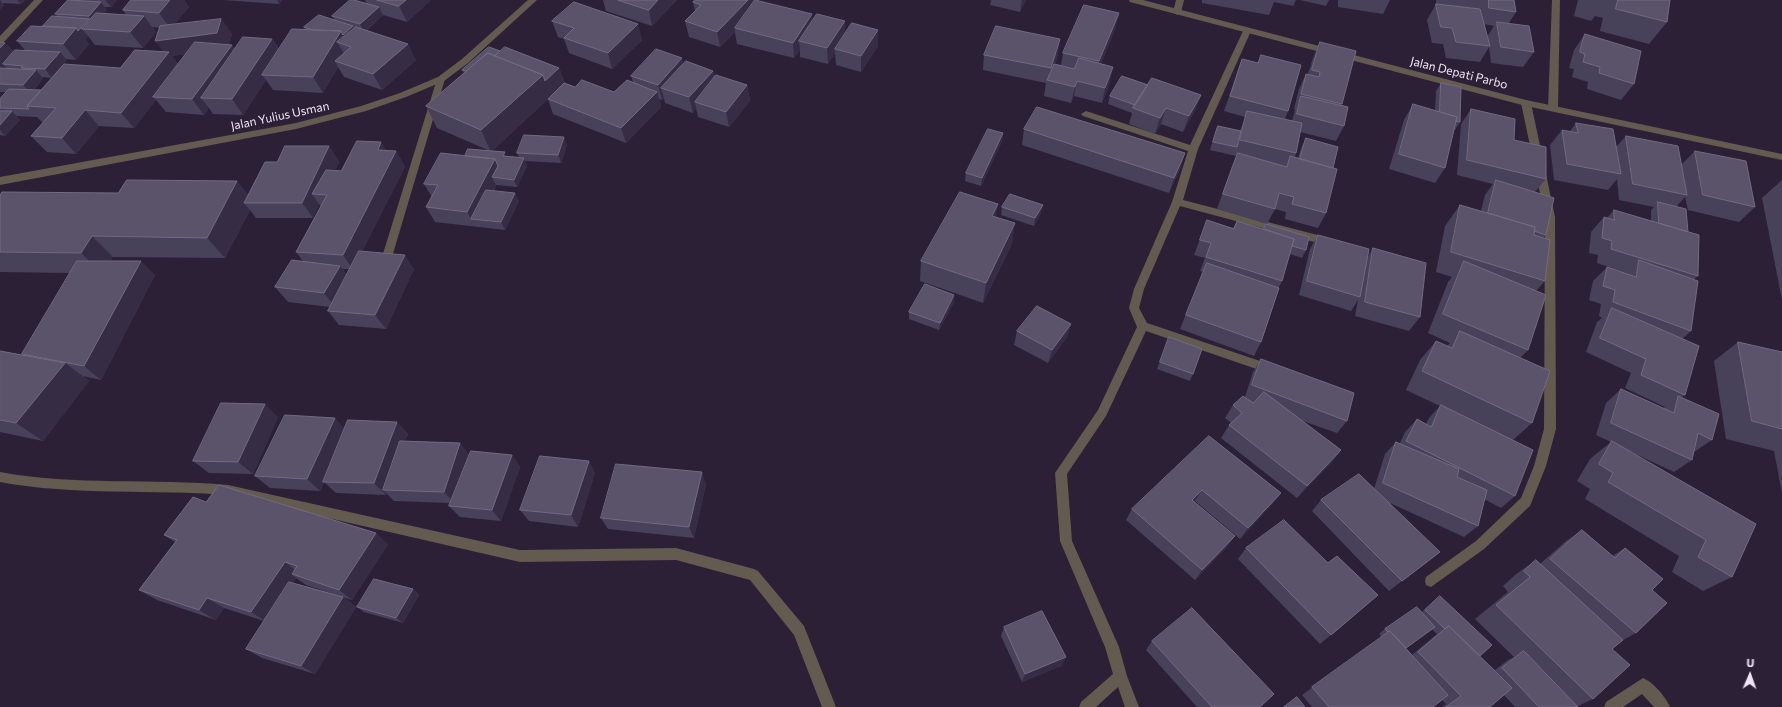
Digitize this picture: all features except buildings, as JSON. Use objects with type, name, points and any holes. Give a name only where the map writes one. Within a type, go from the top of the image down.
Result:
[{"type":"street","points":[[0,41],[39,0]]},
{"type":"street","name":"Jalan Yulius Usman","points":[[0,181],[296,126],[363,108],[403,94],[441,78],[465,61],[534,0]]},
{"type":"street","name":"Jalan Depati Parbo","points":[[1133,0],[1526,103],[1782,157]]},
{"type":"street","points":[[1176,12],[1180,0]]},
{"type":"street","points":[[1553,108],[1556,0]]},
{"type":"street","points":[[1247,31],[1193,149],[1177,202],[1139,289],[1134,308],[1138,319],[1143,326],[1279,372]]},
{"type":"street","points":[[387,257],[441,78]]},
{"type":"street","points":[[1431,581],[1480,545],[1526,502],[1540,466],[1550,429],[1550,216],[1526,103]]},
{"type":"street","points":[[1086,114],[1193,149]]},
{"type":"street","points":[[1177,202],[1337,244]]},
{"type":"street","points":[[1132,707],[1120,676],[1112,647],[1066,541],[1061,473],[1102,413],[1143,326]]},
{"type":"street","points":[[0,477],[22,482],[71,486],[188,486],[228,490],[520,556],[676,554],[754,575],[799,631],[830,707]]},
{"type":"street","points":[[1086,707],[1120,676]]},
{"type":"street","points":[[1611,707],[1643,685],[1663,707]]}]
